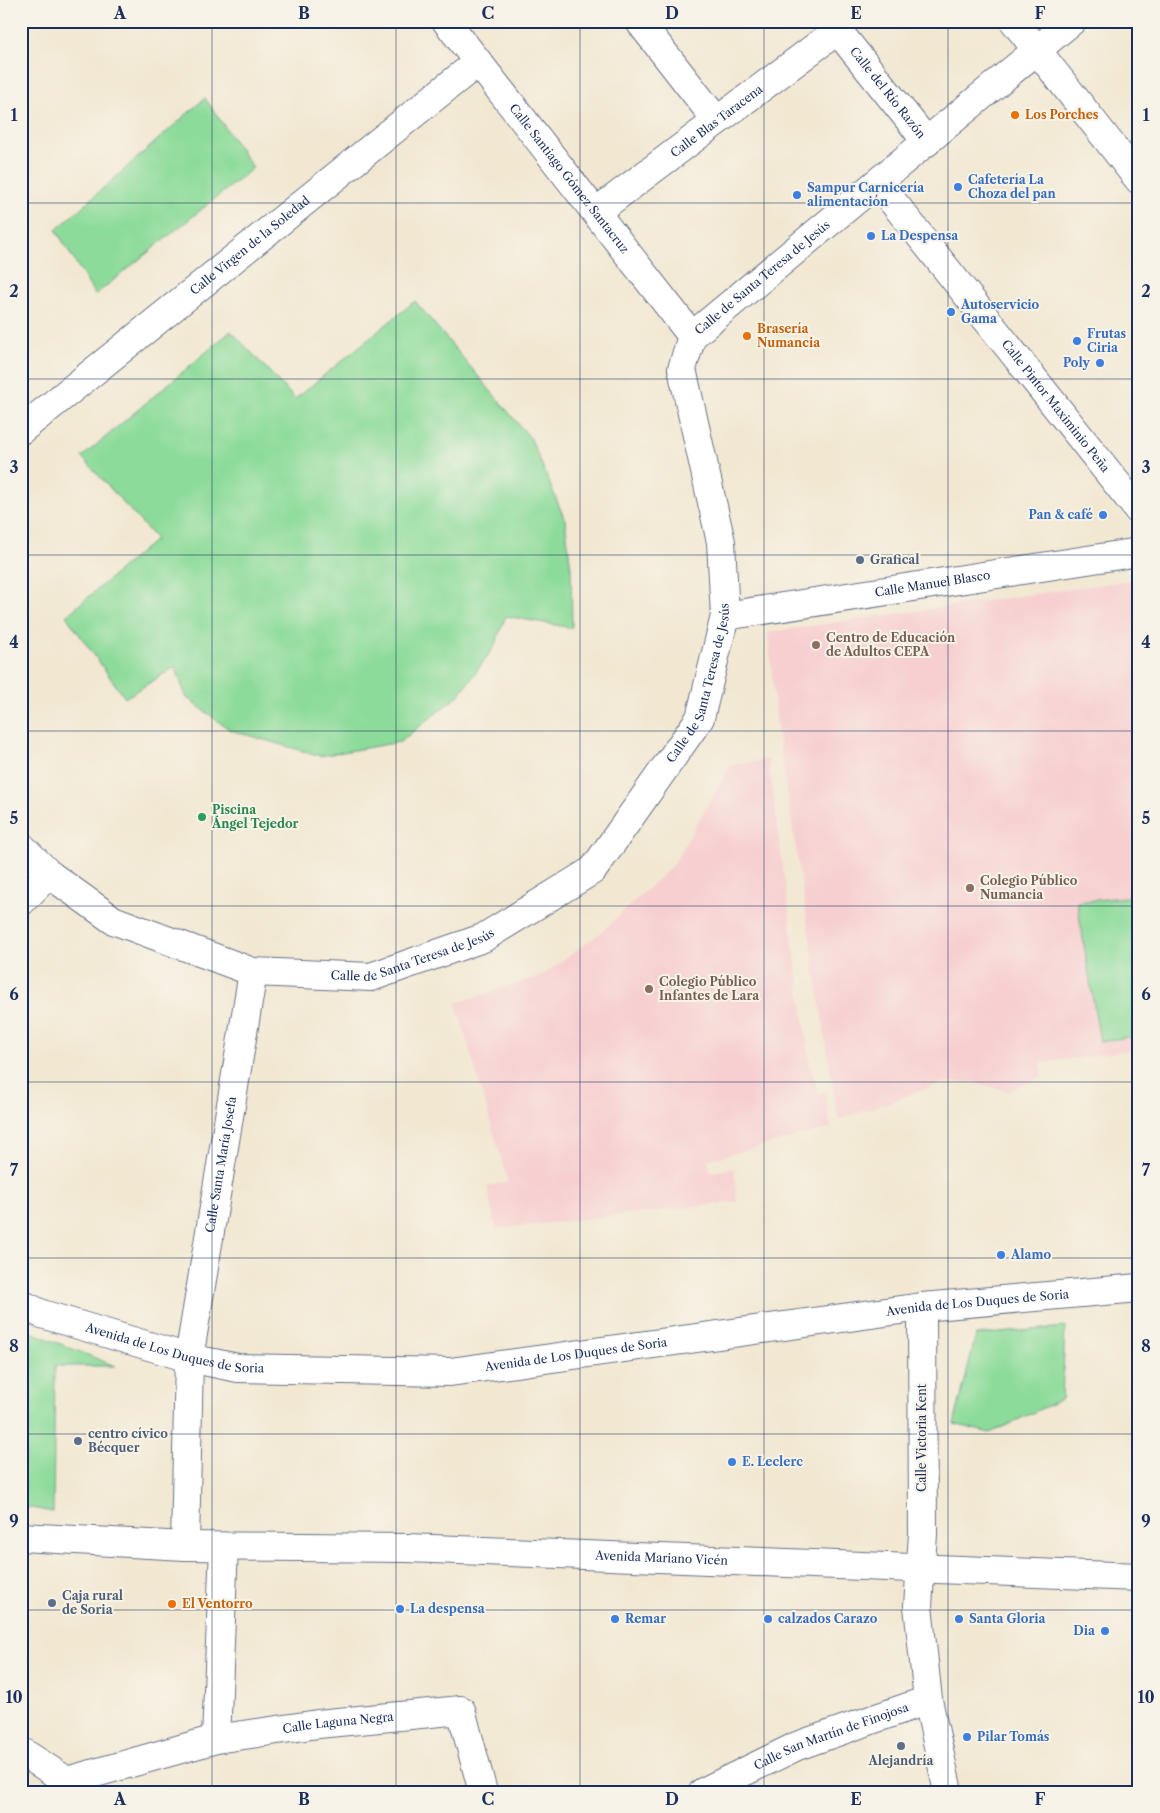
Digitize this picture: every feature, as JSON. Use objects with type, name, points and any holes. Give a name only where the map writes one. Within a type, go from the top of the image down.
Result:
[{"type":"street","name":"Calle Santiago Gómez Santacruz","points":[[446,21],[692,336]]},
{"type":"street","points":[[639,21],[717,121]]},
{"type":"street","points":[[1014,21],[1139,180]]},
{"type":"street","name":"Calle de Santa Teresa de Jesús","points":[[21,846],[49,874],[113,920],[253,972],[371,977],[483,938],[592,870],[700,718],[725,616],[721,542],[682,369],[692,336],[1072,21]]},
{"type":"street","name":"Calle Blas Taracena","points":[[596,212],[717,121],[834,26]]},
{"type":"street","name":"Calle del Río Razón","points":[[834,26],[927,142]]},
{"type":"street","name":"Calle Virgen de la Soledad","points":[[21,430],[478,62]]},
{"type":"street","name":"Calle Pintor Maximinio Peña","points":[[878,183],[1139,511]]},
{"type":"street","name":"Calle Manuel Blasco","points":[[725,616],[1139,552]]},
{"type":"street","points":[[21,902],[49,874]]},
{"type":"street","name":"Calle Santa María Josefa","points":[[185,1546],[189,1358],[253,972]]},
{"type":"street","name":"Avenida de Los Duques de Soria","points":[[21,1304],[42,1314],[189,1358],[238,1368],[450,1372],[922,1307],[1139,1288]]},
{"type":"street","name":"Calle Victoria Kent","points":[[922,1307],[922,1568]]},
{"type":"street","name":"Avenida Mariano Vicén","points":[[21,1537],[185,1546],[407,1548],[1139,1577]]},
{"type":"street","name":"Avenida Mariano Vicén","points":[[21,1555],[128,1556],[185,1546]]},
{"type":"street","points":[[216,1739],[224,1547]]},
{"type":"street","points":[[922,1568],[918,1606],[928,1700],[948,1792]]},
{"type":"street","name":"Calle San Martín de Finojosa","points":[[703,1792],[728,1783],[797,1746],[928,1700]]},
{"type":"street","name":"Calle Laguna Negra","points":[[70,1786],[216,1739],[318,1724],[461,1710],[484,1792]]},
{"type":"street","points":[[21,1751],[70,1786]]},
{"type":"shaded area","name":"Colegio Público Numancia","points":[[1139,579],[1139,1049],[1041,1063],[1042,1077],[1008,1091],[973,1082],[943,1083],[838,1120],[777,728],[768,632]]},
{"type":"shaded area","name":"Colegio Público Infantes de Lara","points":[[768,759],[810,1064],[818,1092],[825,1092],[831,1128],[708,1160],[711,1172],[734,1168],[737,1202],[496,1229],[487,1186],[508,1182],[456,1003],[543,975],[600,933],[673,865],[731,765]]},
{"type":"green space","points":[[205,98],[253,168],[95,295],[56,230]]},
{"type":"green space","points":[[415,301],[531,439],[565,520],[571,569],[572,628],[506,616],[494,647],[459,695],[400,742],[320,756],[230,730],[186,697],[175,667],[125,698],[66,616],[156,539],[82,457],[231,331],[295,399]]},
{"type":"green space","points":[[1135,896],[1139,922],[1139,1035],[1100,1042],[1077,902]]},
{"type":"green space","points":[[1065,1327],[1062,1399],[990,1433],[954,1424],[976,1335]]},
{"type":"green space","points":[[21,1328],[115,1366],[55,1366],[53,1512],[21,1506]]},
{"type":"place","name":"Los Porches","points":[[1015,115]]},
{"type":"place","name":"Cafetería La Choza del pan","points":[[958,187]]},
{"type":"place","name":"Sampur Carnicería alimentación","points":[[797,195]]},
{"type":"place","name":"La Despensa","points":[[871,236]]},
{"type":"place","name":"Autoservicio Gama","points":[[951,312]]},
{"type":"place","name":"Brasería Numancia","points":[[747,336]]},
{"type":"place","name":"Frutas Ciria","points":[[1077,341]]},
{"type":"place","name":"Poly","points":[[1100,363]]},
{"type":"place","name":"Pan & café","points":[[1103,515]]},
{"type":"place","name":"Grafical","points":[[860,560]]},
{"type":"place","name":"Centro de Educación de Adultos CEPA","points":[[816,645]]},
{"type":"place","name":"Piscina Ángel Tejedor","points":[[202,817]]},
{"type":"place","name":"Colegio Público Numancia","points":[[970,888]]},
{"type":"place","name":"Colegio Público Infantes de Lara","points":[[649,989]]},
{"type":"place","name":"Alamo","points":[[1001,1255]]},
{"type":"place","name":"centro cívico Bécquer","points":[[78,1441]]},
{"type":"place","name":"E. Leclerc","points":[[732,1462]]},
{"type":"place","name":"Caja rural de Soria","points":[[52,1603]]},
{"type":"place","name":"El Ventorro","points":[[172,1604]]},
{"type":"place","name":"La despensa","points":[[400,1609]]},
{"type":"place","name":"Remar","points":[[615,1619]]},
{"type":"place","name":"calzados Carazo","points":[[768,1619]]},
{"type":"place","name":"Santa Gloria","points":[[959,1619]]},
{"type":"place","name":"Dia","points":[[1105,1631]]},
{"type":"place","name":"Pilar Tomás","points":[[967,1737]]},
{"type":"place","name":"Alejandría","points":[[901,1746]]}]
